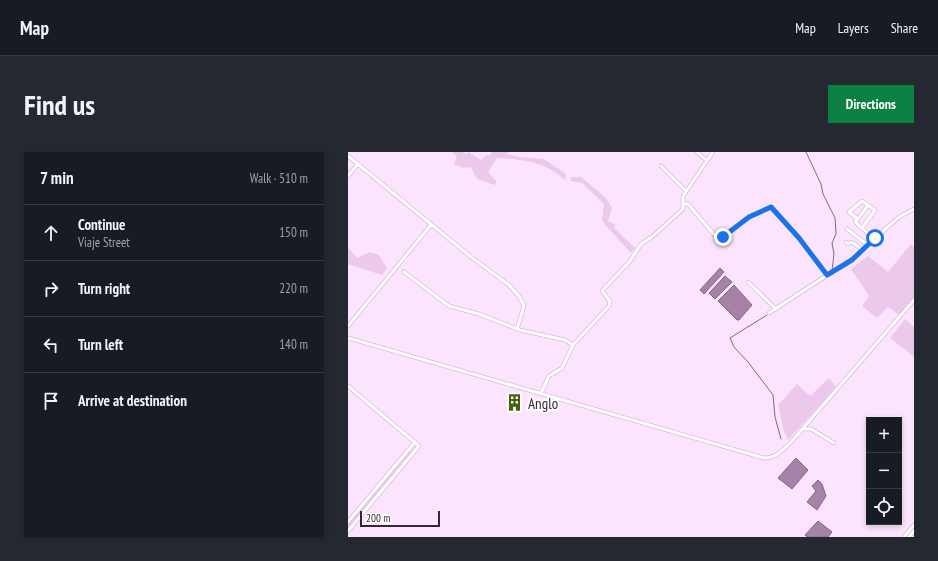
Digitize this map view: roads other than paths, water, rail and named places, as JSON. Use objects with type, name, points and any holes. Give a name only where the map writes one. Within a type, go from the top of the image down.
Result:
[{"type":"street","points":[[696,152],[706,160]]},
{"type":"street","points":[[540,393],[549,376],[562,368],[574,345],[611,303],[602,290],[630,261],[641,244],[669,223],[683,209],[683,198],[686,192],[706,160],[713,152]]},
{"type":"street","points":[[348,156],[431,225],[506,283],[519,296],[523,302],[524,311],[517,329]]},
{"type":"street","points":[[348,176],[358,164]]},
{"type":"street","points":[[662,166],[686,192]]},
{"type":"street","points":[[858,219],[850,211],[861,201],[875,210],[862,228]]},
{"type":"street","points":[[684,204],[688,204],[718,239],[749,217],[772,207],[799,238],[827,275]]},
{"type":"street","points":[[868,205],[855,222],[875,238]]},
{"type":"street","points":[[770,313],[863,250],[899,217],[914,209]]},
{"type":"street","points":[[348,326],[431,225]]},
{"type":"street","points":[[847,229],[868,245]]},
{"type":"street","points":[[846,242],[848,244],[851,242],[863,250]]},
{"type":"street","points":[[404,272],[449,306],[479,314],[517,329],[565,340],[574,345]]},
{"type":"street","points":[[748,282],[776,309]]},
{"type":"street","points":[[348,338],[764,458],[773,457],[781,452],[914,300]]},
{"type":"street","points":[[348,386],[419,446],[348,530]]},
{"type":"street","points":[[802,429],[811,429],[834,443]]},
{"type":"street","points":[[348,522],[415,442]]},
{"type":"street","points":[[904,537],[914,525]]},
{"type":"street","points":[[909,537],[914,531]]},
{"type":"waterway","points":[[806,152],[821,184],[823,194],[835,218],[836,234],[832,243],[834,254],[832,271]]},
{"type":"waterway","points":[[767,315],[730,338],[734,347],[748,362],[773,395],[775,417],[781,439]]},
{"type":"place","name":"Anglo","points":[[515,403]]}]
